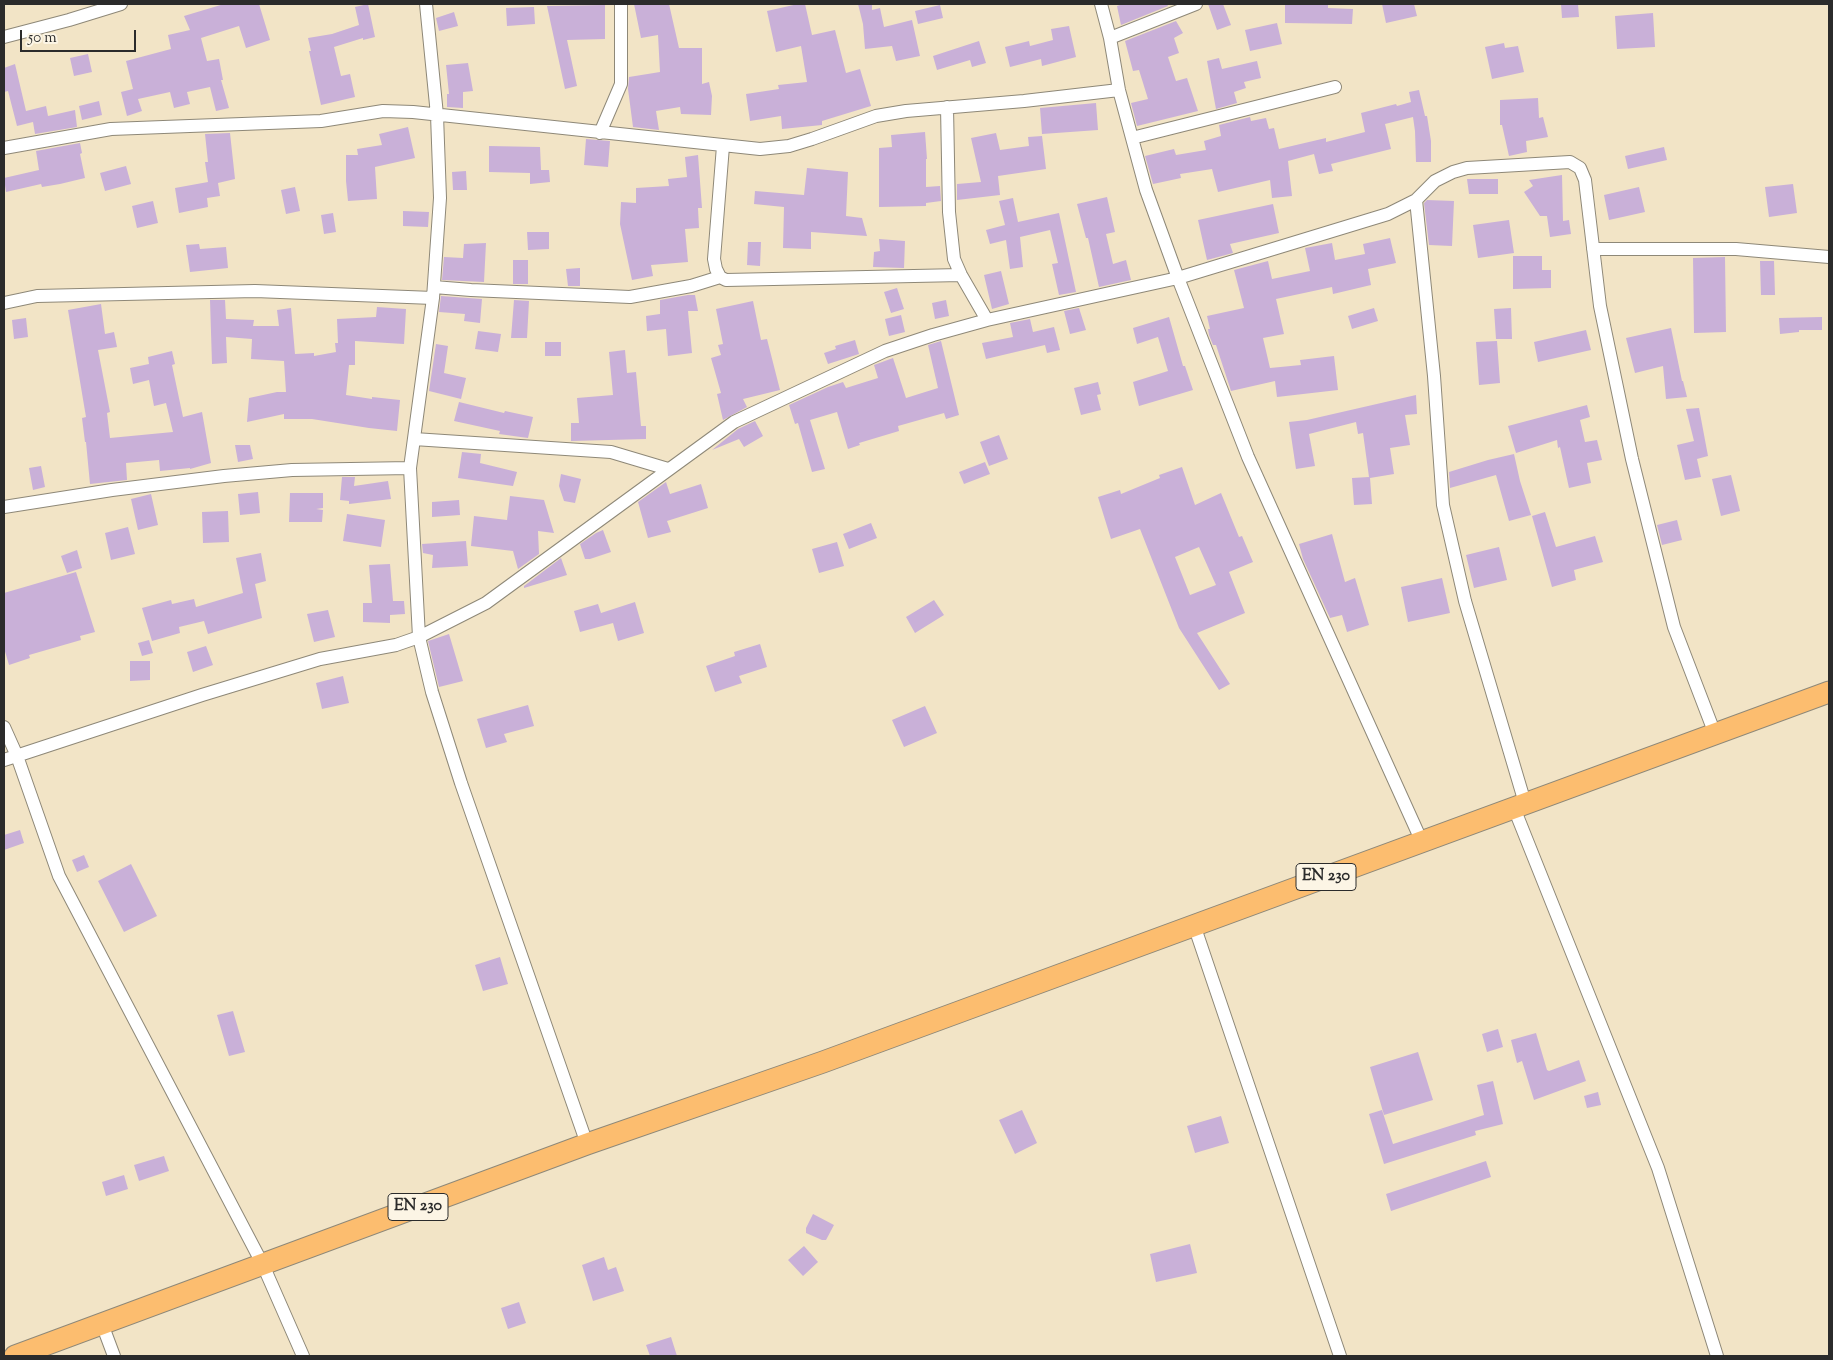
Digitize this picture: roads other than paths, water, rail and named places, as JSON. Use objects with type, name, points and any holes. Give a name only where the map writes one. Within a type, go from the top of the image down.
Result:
[{"type":"main road","name":"EN 230","points":[[14,1356],[587,1144],[823,1062],[1829,692]]},
{"type":"street","points":[[4,37],[121,4]]},
{"type":"street","points":[[426,4],[437,115],[440,198],[433,292],[410,468],[419,637],[432,692],[458,774],[587,1144]]},
{"type":"street","points":[[600,133],[621,84],[621,4]]},
{"type":"street","points":[[1101,4],[1110,38],[1119,90],[1146,190],[1178,278],[1248,457],[1422,842]]},
{"type":"street","points":[[1110,38],[1196,4]]},
{"type":"street","points":[[1132,138],[1335,87]]},
{"type":"street","points":[[4,148],[111,129],[321,121],[383,111],[413,112],[760,149],[789,146],[812,140],[876,116],[906,111],[1119,90]]},
{"type":"street","points":[[947,107],[949,212],[954,259],[987,320]]},
{"type":"street","points":[[723,146],[714,259],[716,270],[720,277],[726,280],[736,280],[961,275]]},
{"type":"street","points":[[4,760],[202,695],[311,662],[396,644],[419,637],[486,603],[734,422],[885,351],[987,320],[1178,278],[1388,214],[1416,200],[1435,181],[1453,172],[1467,168],[1570,162],[1580,168],[1585,180],[1600,306],[1643,506],[1674,626],[1715,734]]},
{"type":"street","points":[[1416,200],[1434,376],[1443,505],[1465,601],[1520,806],[1658,1168],[1717,1356]]},
{"type":"street","points":[[1593,249],[1736,249],[1829,257]]},
{"type":"street","points":[[4,303],[37,296],[255,291],[433,292],[472,290],[630,297],[691,286],[720,277]]},
{"type":"street","points":[[414,440],[611,452],[668,469]]},
{"type":"street","points":[[4,506],[224,476],[292,470],[410,468]]},
{"type":"street","points":[[4,727],[59,876],[263,1265],[303,1356]]},
{"type":"street","points":[[1194,925],[1340,1356]]},
{"type":"street","points":[[102,1324],[114,1356]]}]
